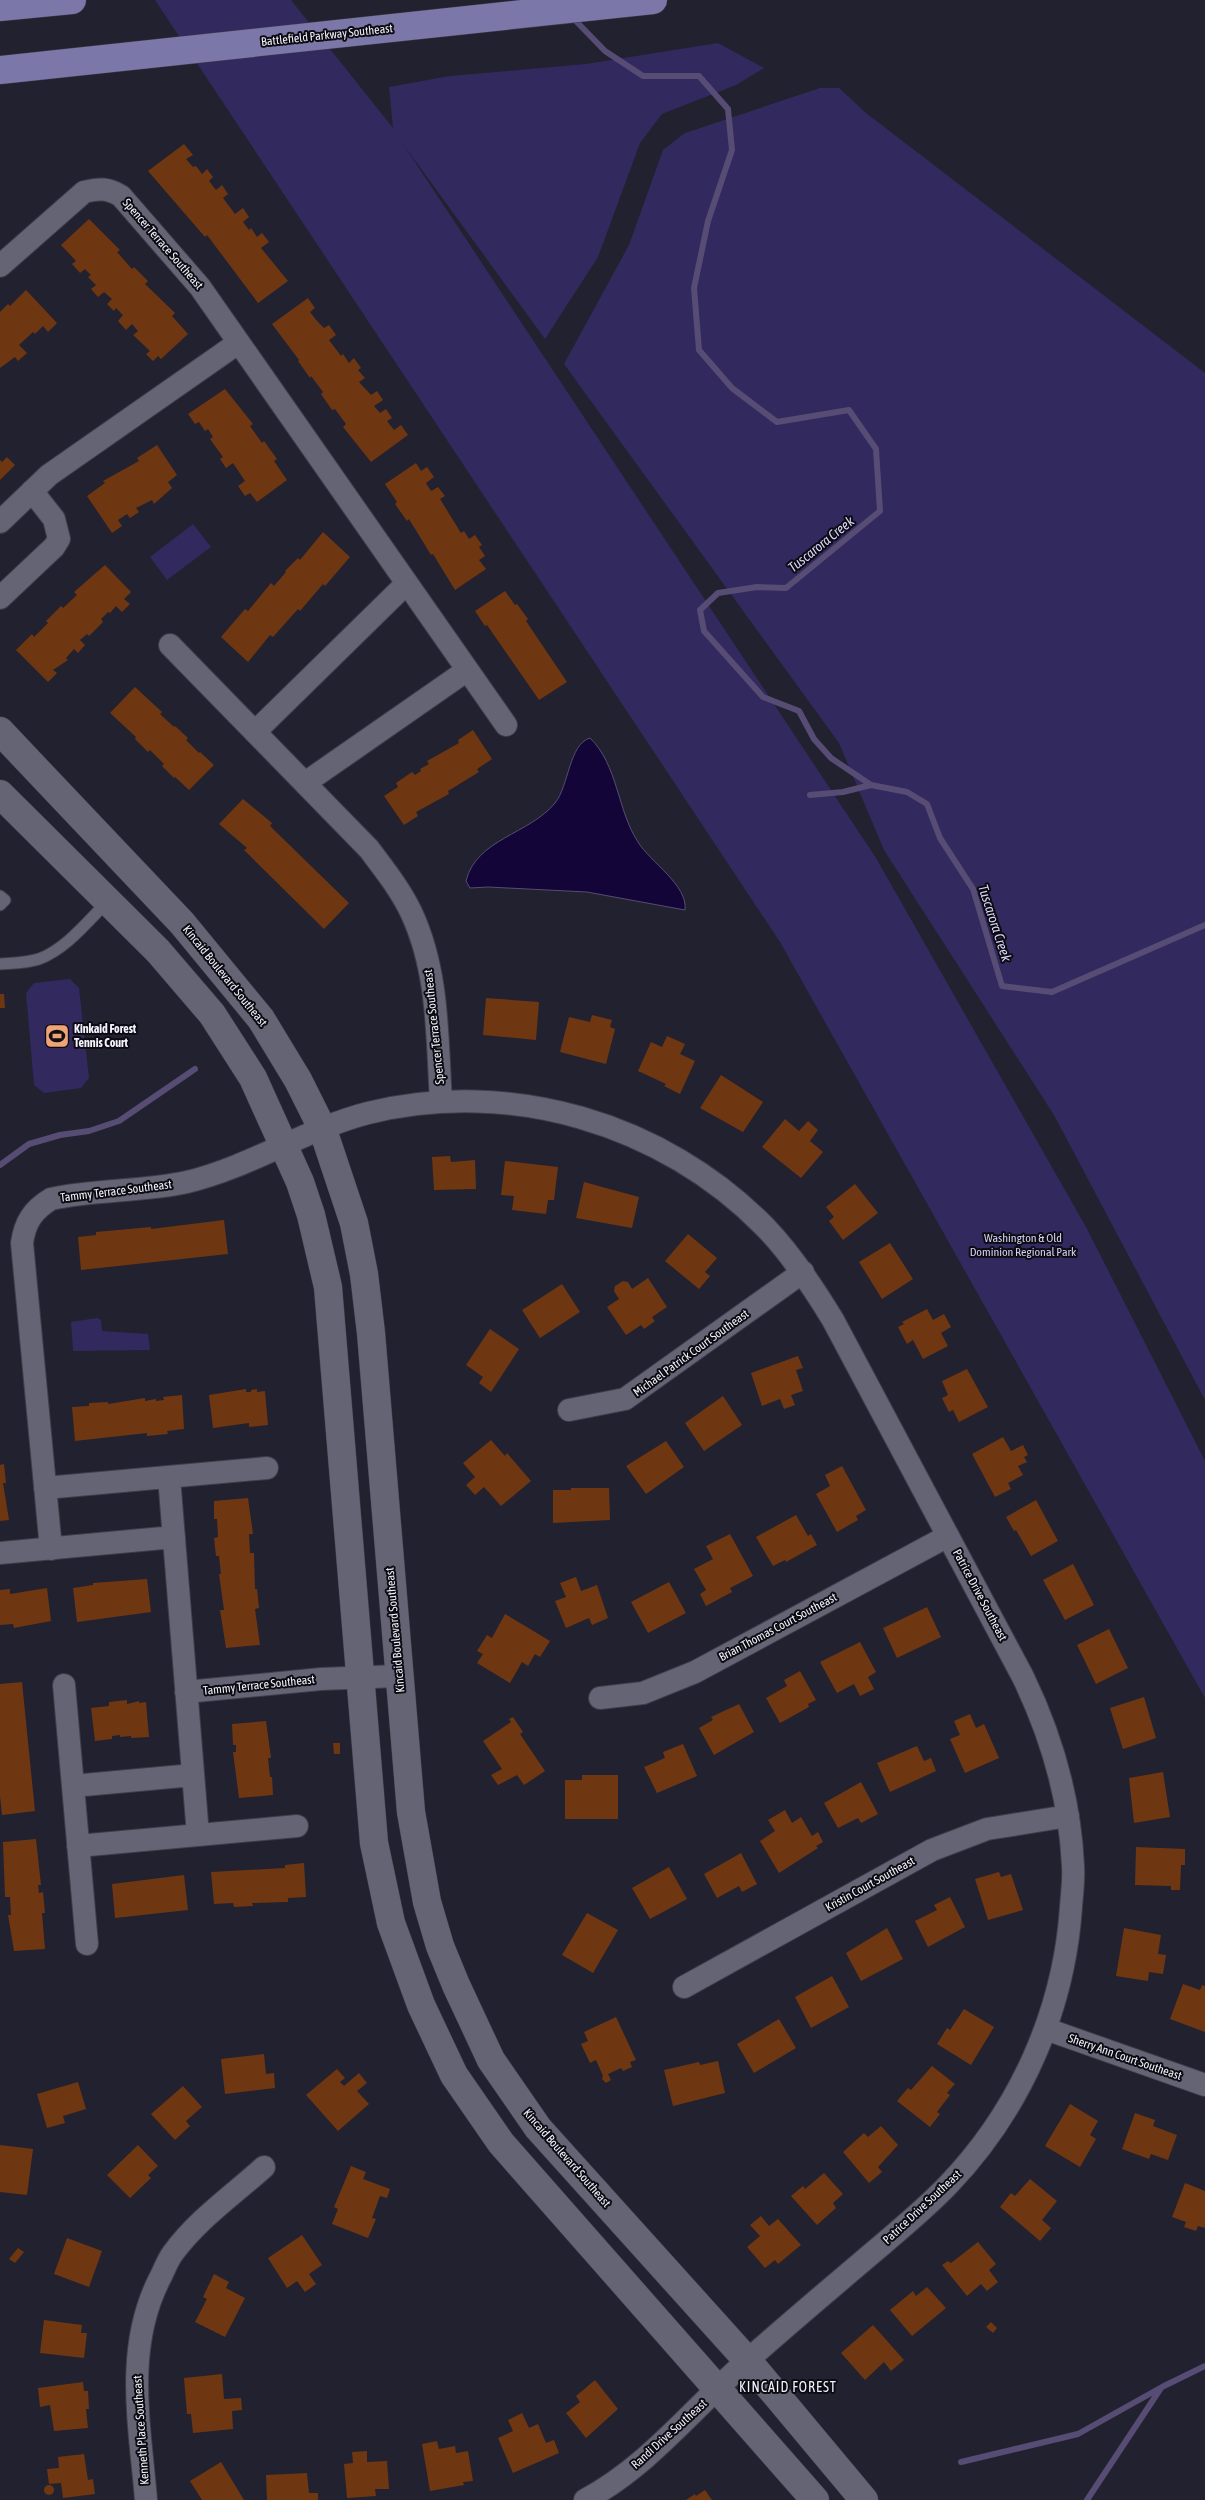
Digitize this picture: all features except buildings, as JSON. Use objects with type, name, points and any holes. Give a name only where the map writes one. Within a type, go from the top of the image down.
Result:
[{"type":"main road","points":[[0,7],[72,0]]},
{"type":"main road","name":"Battlefield Parkway Southeast","points":[[4,69],[653,0]]},
{"type":"street","name":"Spencer Terrace Southeast","points":[[0,266],[84,192],[96,188],[110,190],[121,196],[200,287],[466,671],[506,725]]},
{"type":"street","points":[[0,522],[49,475],[238,343]]},
{"type":"street","points":[[0,598],[54,547],[59,539],[54,519],[32,491]]},
{"type":"street","points":[[255,732],[406,584]]},
{"type":"street","name":"Spencer Terrace Southeast","points":[[170,645],[369,849],[391,876],[411,912],[424,945],[432,982],[441,1102]]},
{"type":"street","points":[[305,783],[466,671]]},
{"type":"street","name":"Kincaid Boulevard Southeast","points":[[0,731],[182,923],[261,1019],[298,1080],[323,1130],[354,1223],[364,1274],[371,1333],[398,1676],[411,1812],[426,1902],[440,1946],[472,2022],[492,2060],[538,2128],[747,2360],[864,2500]]},
{"type":"street","points":[[0,794],[158,951],[212,1014],[253,1078],[284,1145],[311,1215],[328,1287],[374,1843],[391,1923],[421,2005],[454,2075],[501,2144],[815,2500]]},
{"type":"street","name":"Patrice Drive Southeast","points":[[323,1130],[340,1121],[368,1113],[396,1107],[441,1102],[482,1101],[540,1108],[596,1122],[650,1143],[723,1189],[766,1228],[803,1272],[832,1320],[1036,1703],[1056,1759],[1068,1816],[1073,1868],[1069,1931],[1061,1976],[1046,2029],[1027,2072],[1005,2112],[979,2149],[949,2184],[747,2360]]},
{"type":"street","name":"Tammy Terrace Southeast","points":[[51,1549],[22,1243],[24,1229],[30,1216],[39,1206],[51,1198],[160,1187],[188,1182],[323,1130]]},
{"type":"street","name":"Michael Patrick Court Southeast","points":[[569,1410],[625,1400],[803,1272]]},
{"type":"street","points":[[45,1488],[267,1468]]},
{"type":"street","name":"Tammy Terrace Southeast","points":[[169,1477],[186,1692],[361,1677],[398,1676]]},
{"type":"street","name":"Brian Thomas Court Southeast","points":[[600,1698],[643,1693],[695,1672],[948,1536]]},
{"type":"street","points":[[0,1553],[174,1537]]},
{"type":"street","points":[[64,1685],[87,1944]]},
{"type":"street","points":[[186,1692],[198,1835]]},
{"type":"street","points":[[73,1786],[193,1775]]},
{"type":"street","name":"Kristin Court Southeast","points":[[684,1987],[932,1850],[987,1830],[1068,1816]]},
{"type":"street","points":[[78,1846],[296,1826]]},
{"type":"street","name":"Sherry Ann Court Southeast","points":[[1046,2029],[1205,2085]]},
{"type":"street","name":"Kenneth Place Southeast","points":[[146,2500],[136,2384],[137,2354],[150,2298],[172,2254],[199,2223],[264,2166]]},
{"type":"street","name":"Randi Drive Southeast","points":[[585,2500],[629,2471],[719,2390],[747,2360]]},
{"type":"lane","points":[[0,896],[5,900],[0,905]]},
{"type":"lane","points":[[0,964],[32,960],[54,951],[108,901]]},
{"type":"green space","name":"Washington & Old Dominion Regional Park","points":[[155,0],[291,0],[393,128],[389,87],[450,76],[586,64],[718,43],[764,68],[736,85],[662,114],[640,143],[598,257],[545,339],[403,144],[876,858],[1086,1227],[1205,1461],[1205,1698],[780,942]]},
{"type":"green space","points":[[820,88],[839,88],[866,113],[1205,373],[1205,1400],[1054,1115],[884,850],[839,743],[564,364],[629,245],[663,150],[685,133]]},
{"type":"green space","points":[[193,524],[211,547],[167,580],[150,557]]},
{"type":"green space","name":"Kinkaid Forest Tennis Court","points":[[70,979],[79,988],[89,1078],[81,1088],[44,1093],[34,1085],[26,993],[34,983]]},
{"type":"green space","points":[[97,1318],[101,1320],[102,1331],[148,1334],[150,1350],[73,1351],[71,1322]]},
{"type":"shaded area","points":[[590,738],[599,749],[612,774],[626,816],[638,842],[675,883],[681,892],[685,910],[587,892],[488,887],[470,888],[466,881],[472,867],[481,855],[492,846],[544,814],[555,803],[560,796],[573,757],[583,742]]},
{"type":"waterway","name":"Tuscarora Creek","points":[[572,17],[605,51],[643,76],[699,76],[728,109],[732,150],[708,221],[694,288],[699,350],[732,388],[777,422],[849,410],[876,449],[880,511],[786,588],[757,587],[718,593],[700,610],[704,631],[763,697],[799,711],[814,739],[831,758],[871,785],[907,792],[927,804],[940,838],[973,889],[1002,986],[1052,992],[1205,925]]},
{"type":"waterway","points":[[810,795],[843,792],[871,785]]},
{"type":"waterway","points":[[0,1165],[29,1144],[60,1135],[89,1131],[119,1121],[195,1069]]},
{"type":"waterway","points":[[961,2462],[1078,2434],[1162,2387],[1205,2366]]},
{"type":"waterway","points":[[1087,2500],[1161,2388]]},
{"type":"place","name":"Kinkaid Forest Tennis Court","points":[[57,1036]]},
{"type":"district","name":"KINCAID FOREST","points":[[788,2387]]}]
